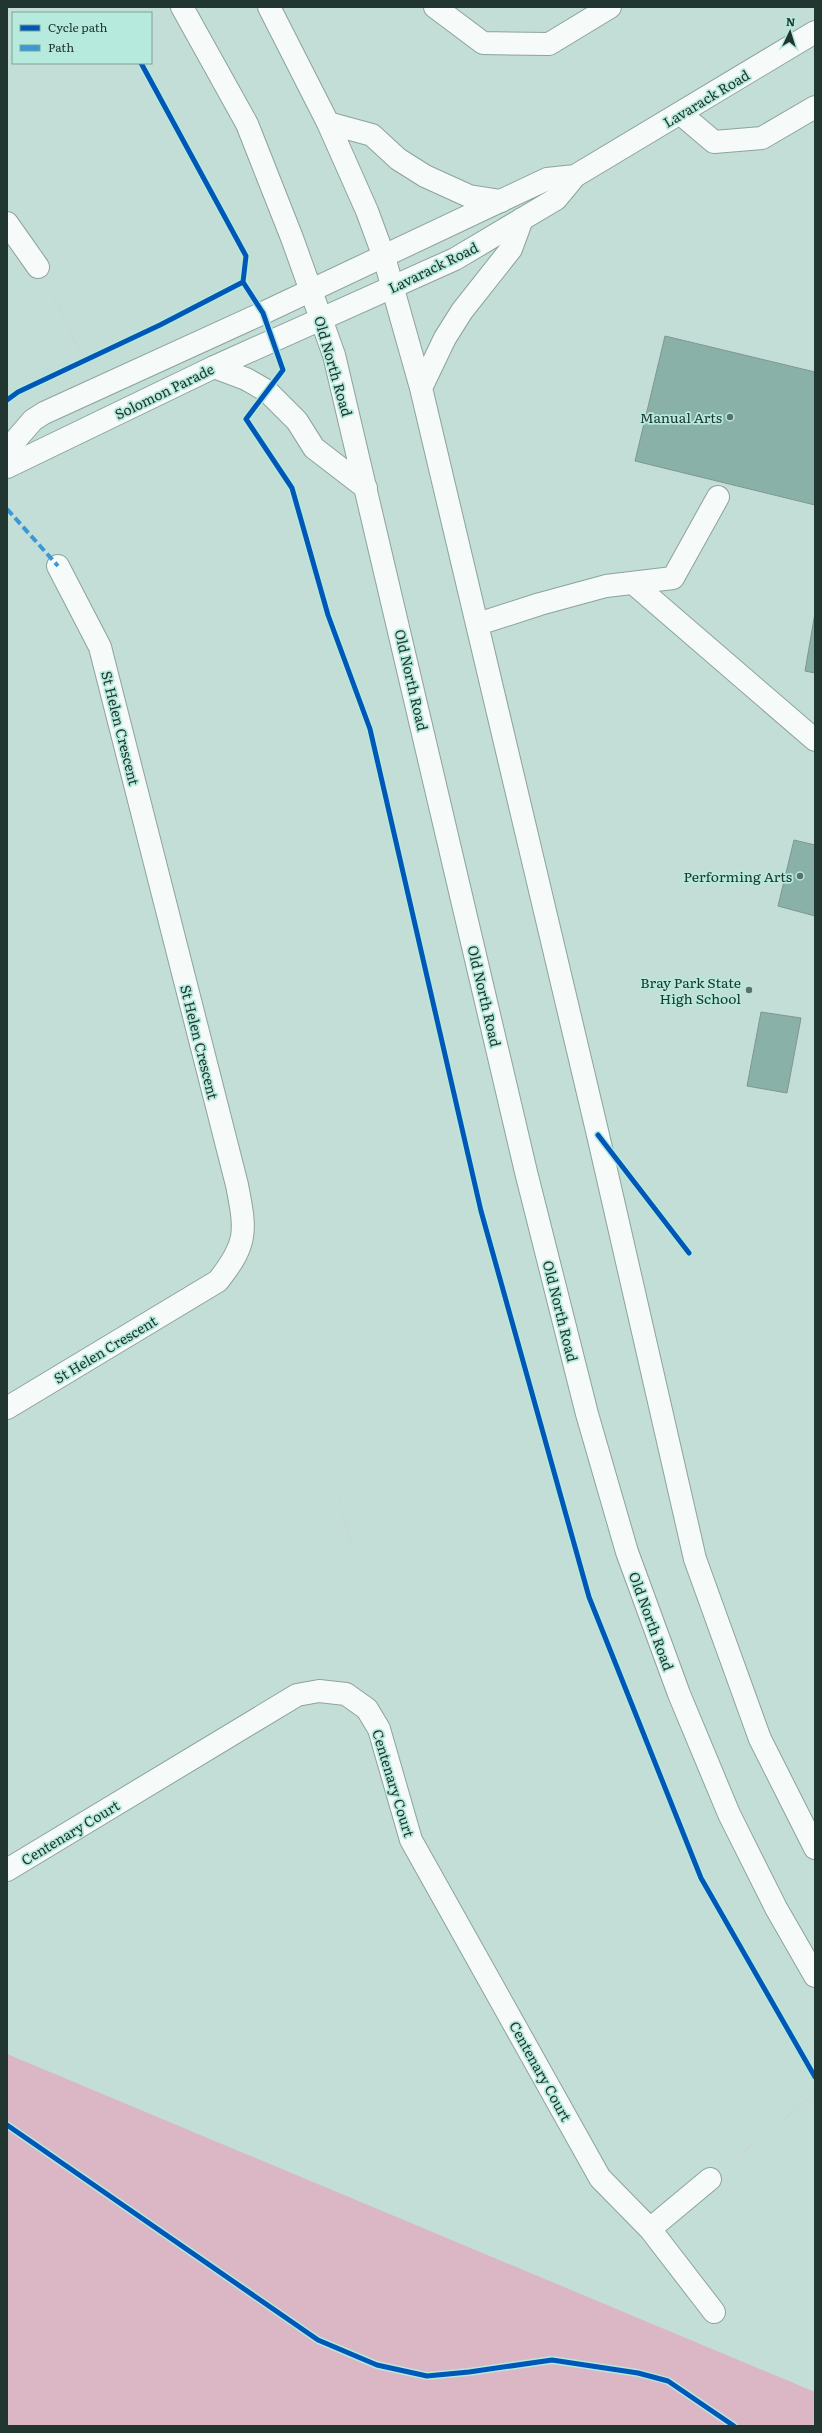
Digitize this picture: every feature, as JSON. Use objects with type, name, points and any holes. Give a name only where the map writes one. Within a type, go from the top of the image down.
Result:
[{"type":"main road","name":"Old North Road","points":[[182,7],[247,124],[322,319],[335,361],[526,1172],[587,1414],[626,1552],[679,1694],[729,1814],[776,1908],[815,1976]]},
{"type":"main road","points":[[269,7],[328,123],[367,211],[393,287],[421,388],[478,624],[598,1135],[695,1559],[760,1739],[815,1848]]},
{"type":"main road","points":[[435,7],[484,43],[549,44],[610,7]]},
{"type":"main road","name":"Lavarack Road","points":[[322,319],[455,259],[556,199],[575,176],[681,114],[815,32]]},
{"type":"main road","points":[[681,114],[714,142],[762,138],[815,107]]},
{"type":"main road","points":[[328,123],[372,135],[398,159],[425,176],[469,196],[501,201]]},
{"type":"main road","name":"Lavarack Road","points":[[311,290],[384,257],[547,179],[575,176]]},
{"type":"main road","points":[[421,388],[445,338],[462,310],[511,249],[522,219]]},
{"type":"main road","points":[[7,223],[38,267]]},
{"type":"main road","name":"Solomon Parade","points":[[7,450],[33,420],[311,290]]},
{"type":"main road","name":"Solomon Parade","points":[[7,467],[214,366],[322,319]]},
{"type":"main road","points":[[214,366],[246,379],[267,391],[297,421],[314,448],[366,488]]},
{"type":"main road","points":[[478,624],[606,586],[673,578],[718,497]]},
{"type":"main road","name":"St Helen Crescent","points":[[7,1408],[218,1281],[233,1262],[242,1243],[244,1218],[100,647],[58,566]]},
{"type":"main road","points":[[633,583],[815,740]]},
{"type":"main road","name":"Centenary Court","points":[[7,1870],[297,1695],[319,1691],[346,1694],[367,1709],[379,1729],[411,1840],[600,2178],[650,2229],[714,2312]]},
{"type":"main road","points":[[650,2229],[710,2178]]},
{"type":"path","points":[[38,267],[99,388]]},
{"type":"path","points":[[78,362],[91,356]]},
{"type":"path","points":[[340,1502],[351,1544]]},
{"type":"path","points":[[710,2178],[815,2094]]},
{"type":"shaded area","points":[[7,2054],[815,2392],[815,2426],[7,2426]]},
{"type":"building","name":"Manual Arts","points":[[665,336],[815,372],[815,505],[635,461]]},
{"type":"building","points":[[815,613],[815,673],[805,671]]},
{"type":"building","name":"Performing Arts","points":[[794,840],[815,845],[815,916],[778,906]]},
{"type":"building","points":[[761,1012],[801,1018],[787,1093],[747,1086]]},
{"type":"marked path","points":[[7,509],[58,566]]},
{"type":"cycle path","points":[[142,64],[246,256],[243,282],[263,313],[283,370],[246,419],[292,488],[328,615],[370,729],[481,1211],[589,1597],[701,1878],[815,2077]]},
{"type":"cycle path","points":[[7,400],[18,392],[160,325],[243,282]]},
{"type":"cycle path","points":[[598,1135],[689,1253]]},
{"type":"cycle path","points":[[7,2125],[318,2340],[377,2365],[427,2376],[469,2372],[552,2360],[638,2373],[668,2381],[734,2426]]},
{"type":"place","name":"Manual Arts","points":[[730,417]]},
{"type":"place","name":"Performing Arts","points":[[800,876]]},
{"type":"place","name":"Bray Park State High School","points":[[749,990]]}]
